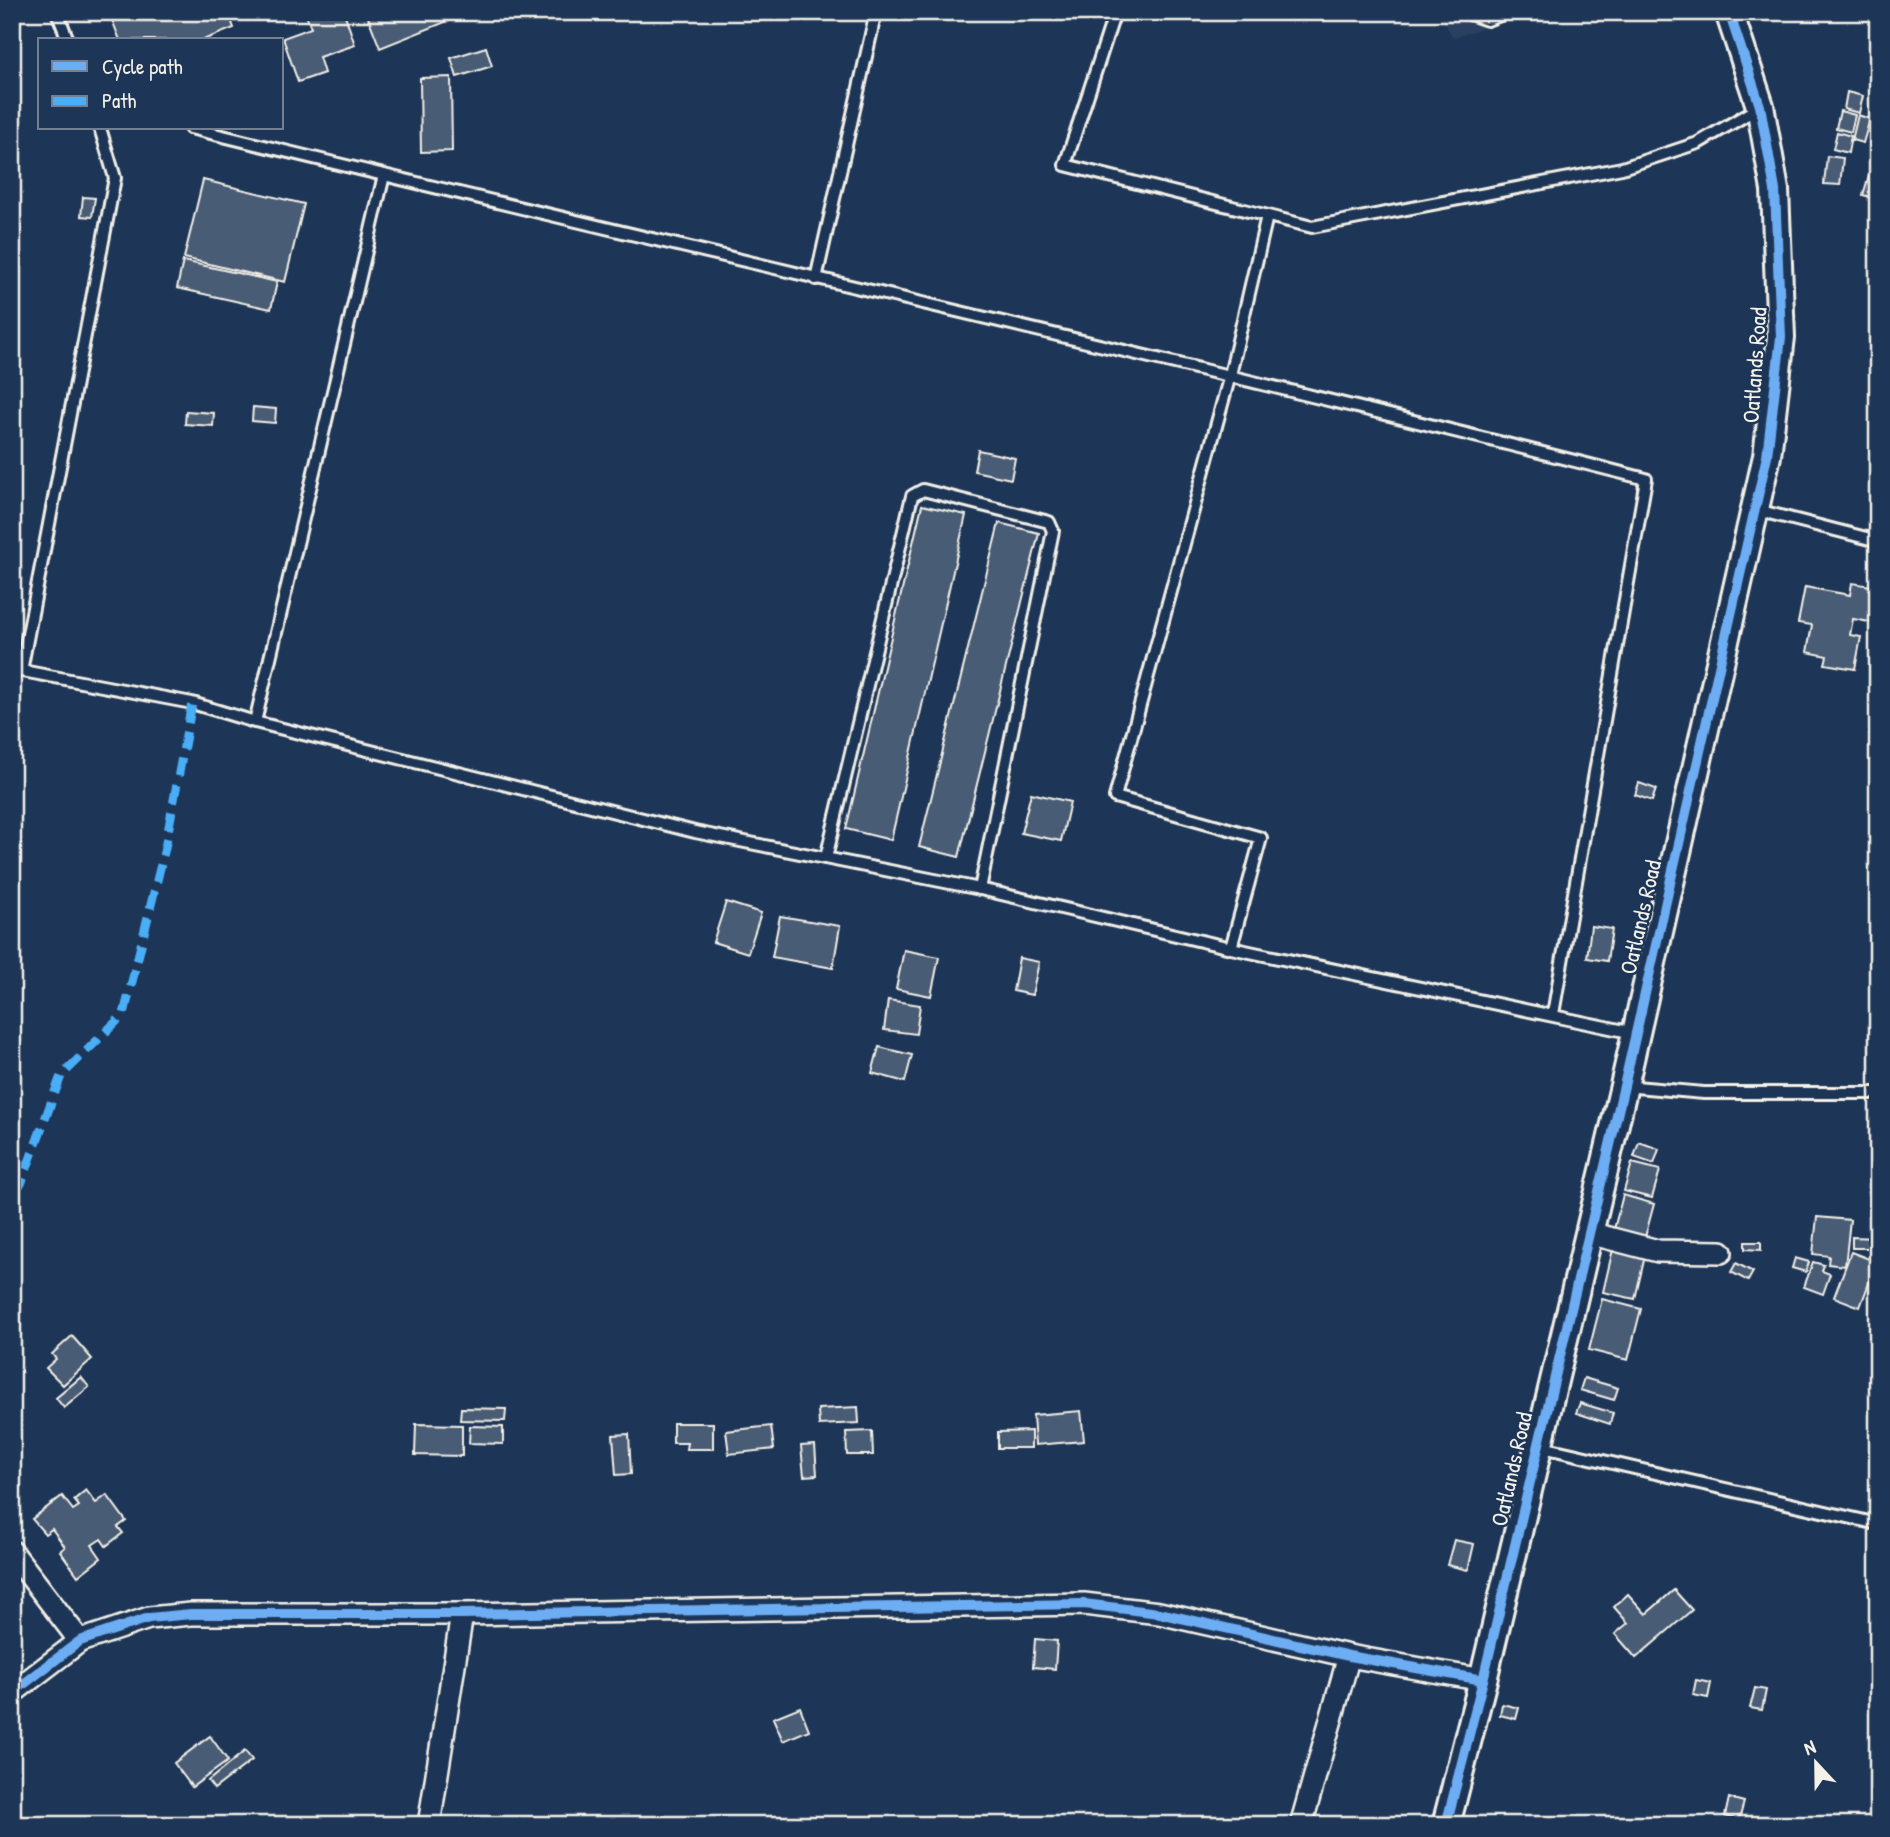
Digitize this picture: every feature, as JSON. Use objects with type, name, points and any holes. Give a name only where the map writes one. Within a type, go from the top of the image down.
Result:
[{"type":"street","name":"Oatlands Road","points":[[1446,1825],[1624,1086],[1757,510],[1767,456],[1781,337],[1775,190],[1760,106],[1729,12]]},
{"type":"street","points":[[1589,1233],[1658,1251],[1721,1252]]},
{"type":"street","points":[[12,1552],[80,1641]]},
{"type":"street","points":[[12,1693],[80,1641],[149,1618],[191,1614],[462,1615],[1084,1604],[1159,1613],[1349,1656],[1483,1680]]},
{"type":"street","points":[[429,1825],[462,1615]]},
{"type":"street","points":[[1301,1825],[1349,1656]]},
{"type":"lane","points":[[57,12],[67,38]]},
{"type":"lane","points":[[816,279],[876,12]]},
{"type":"lane","points":[[1115,12],[1065,165],[1312,227],[1622,168],[1698,143],[1760,106]]},
{"type":"lane","points":[[1464,12],[1488,20],[1508,12]]},
{"type":"lane","points":[[101,130],[115,178],[17,670],[192,703],[255,722],[695,832],[979,889],[1231,948],[1636,1033]]},
{"type":"lane","points":[[198,130],[816,279],[1230,375],[1646,480],[1553,1014]]},
{"type":"lane","points":[[255,722],[384,175]]},
{"type":"lane","points":[[1231,948],[1261,838],[1115,797],[1230,375],[1267,216]]},
{"type":"lane","points":[[826,858],[912,496],[923,490],[1049,522],[1053,531],[979,889]]},
{"type":"lane","points":[[1757,510],[1878,541]]},
{"type":"lane","points":[[1624,1086],[1704,1093],[1878,1093]]},
{"type":"lane","points":[[1538,1446],[1878,1524]]},
{"type":"shaded area","points":[[1439,12],[1531,12],[1453,38]]},
{"type":"building","points":[[109,12],[228,12],[234,28],[208,38],[119,38]]},
{"type":"building","points":[[305,12],[344,12],[355,45],[319,57],[324,73],[298,82],[283,38],[311,28]]},
{"type":"building","points":[[366,12],[462,12],[463,15],[380,48]]},
{"type":"building","points":[[486,47],[492,66],[457,77],[451,58]]},
{"type":"building","points":[[451,77],[452,151],[421,152],[420,78]]},
{"type":"building","points":[[1847,92],[1863,96],[1859,113],[1844,109]]},
{"type":"building","points":[[1840,111],[1855,115],[1851,132],[1836,128]]},
{"type":"building","points":[[1858,115],[1870,119],[1863,143],[1852,140]]},
{"type":"building","points":[[1837,132],[1851,136],[1848,153],[1833,149]]},
{"type":"building","points":[[1878,146],[1878,199],[1863,195]]},
{"type":"building","points":[[1827,156],[1843,158],[1840,185],[1824,184]]},
{"type":"building","points":[[203,180],[304,204],[285,282],[184,258]]},
{"type":"building","points":[[83,197],[95,198],[92,217],[81,216]]},
{"type":"building","points":[[183,261],[277,282],[271,309],[177,288]]},
{"type":"building","points":[[253,407],[276,409],[275,423],[252,421]]},
{"type":"building","points":[[186,411],[214,413],[213,426],[185,424]]},
{"type":"building","points":[[978,450],[1015,458],[1011,479],[974,471]]},
{"type":"building","points":[[922,505],[966,515],[891,840],[846,829]]},
{"type":"building","points":[[999,523],[1039,533],[959,857],[919,847]]},
{"type":"building","points":[[1852,583],[1878,587],[1875,623],[1853,619],[1850,635],[1861,637],[1855,669],[1825,664],[1827,656],[1807,652],[1812,625],[1798,623],[1805,587],[1850,595]]},
{"type":"building","points":[[1639,783],[1656,789],[1652,801],[1635,795]]},
{"type":"building","points":[[1031,793],[1070,802],[1061,841],[1021,833]]},
{"type":"building","points":[[726,902],[761,913],[748,953],[713,942]]},
{"type":"building","points":[[780,916],[840,926],[833,968],[772,957]]},
{"type":"building","points":[[1591,926],[1612,929],[1607,961],[1587,958]]},
{"type":"building","points":[[904,950],[939,957],[931,996],[896,989]]},
{"type":"building","points":[[1019,958],[1039,962],[1032,995],[1013,991]]},
{"type":"building","points":[[888,1000],[920,1005],[916,1034],[884,1030]]},
{"type":"building","points":[[879,1047],[912,1055],[905,1082],[872,1073]]},
{"type":"building","points":[[1639,1142],[1659,1149],[1654,1164],[1634,1157]]},
{"type":"building","points":[[1632,1163],[1660,1170],[1652,1198],[1624,1191]]},
{"type":"building","points":[[1623,1195],[1654,1204],[1645,1237],[1614,1229]]},
{"type":"building","points":[[1817,1217],[1850,1220],[1845,1266],[1828,1264],[1829,1256],[1813,1254]]},
{"type":"building","points":[[1852,1237],[1876,1238],[1876,1248],[1852,1248]]},
{"type":"building","points":[[1745,1242],[1761,1242],[1761,1250],[1745,1249]]},
{"type":"building","points":[[1613,1249],[1645,1256],[1635,1299],[1603,1292]]},
{"type":"building","points":[[1851,1252],[1877,1262],[1860,1307],[1834,1297]]},
{"type":"building","points":[[1795,1258],[1809,1262],[1806,1272],[1792,1268]]},
{"type":"building","points":[[1813,1262],[1824,1265],[1822,1271],[1830,1274],[1823,1294],[1804,1287]]},
{"type":"building","points":[[1736,1263],[1753,1272],[1748,1281],[1731,1272]]},
{"type":"building","points":[[1602,1299],[1641,1309],[1628,1360],[1589,1350]]},
{"type":"building","points":[[72,1336],[92,1359],[63,1385],[46,1368],[56,1359],[52,1354]]},
{"type":"building","points":[[81,1377],[89,1387],[64,1408],[56,1398]]},
{"type":"building","points":[[1584,1378],[1618,1388],[1614,1400],[1580,1390]]},
{"type":"building","points":[[1580,1403],[1613,1413],[1610,1424],[1576,1413]]},
{"type":"building","points":[[858,1407],[859,1423],[819,1425],[818,1409]]},
{"type":"building","points":[[461,1408],[506,1409],[505,1421],[460,1420]]},
{"type":"building","points":[[1081,1411],[1084,1441],[1035,1445],[1033,1415]]},
{"type":"building","points":[[673,1423],[713,1423],[713,1449],[686,1449],[687,1443],[673,1443]]},
{"type":"building","points":[[416,1424],[462,1425],[462,1456],[415,1455]]},
{"type":"building","points":[[470,1426],[503,1427],[503,1444],[469,1443]]},
{"type":"building","points":[[771,1426],[774,1449],[729,1454],[726,1431]]},
{"type":"building","points":[[872,1431],[873,1455],[847,1455],[846,1432]]},
{"type":"building","points":[[1031,1431],[1031,1448],[998,1448],[998,1432]]},
{"type":"building","points":[[629,1434],[631,1474],[616,1475],[613,1435]]},
{"type":"building","points":[[815,1445],[817,1475],[804,1476],[801,1446]]},
{"type":"building","points":[[86,1490],[96,1503],[107,1495],[126,1521],[118,1527],[123,1533],[106,1546],[101,1539],[92,1545],[101,1558],[78,1576],[60,1551],[65,1547],[52,1529],[45,1534],[32,1519],[62,1496],[73,1510],[79,1506],[74,1500]]},
{"type":"building","points":[[1454,1540],[1474,1544],[1468,1570],[1447,1565]]},
{"type":"building","points":[[1674,1590],[1692,1610],[1636,1658],[1615,1634],[1628,1623],[1614,1607],[1628,1594],[1646,1614]]},
{"type":"building","points":[[1035,1639],[1057,1641],[1055,1669],[1033,1667]]},
{"type":"building","points":[[1696,1680],[1711,1683],[1708,1698],[1693,1695]]},
{"type":"building","points":[[1755,1688],[1766,1690],[1762,1710],[1750,1708]]},
{"type":"building","points":[[1502,1704],[1519,1708],[1516,1719],[1500,1715]]},
{"type":"building","points":[[800,1707],[809,1730],[783,1741],[773,1718]]},
{"type":"building","points":[[210,1736],[228,1761],[192,1787],[174,1763]]},
{"type":"building","points":[[245,1751],[252,1760],[214,1789],[208,1781]]},
{"type":"building","points":[[1729,1798],[1744,1802],[1739,1820],[1725,1816]]},
{"type":"marked path","points":[[12,1191],[21,1184],[61,1076],[124,1014],[165,848],[192,703]]},
{"type":"cycle path","points":[[1446,1825],[1624,1086],[1767,456],[1781,337],[1775,190],[1760,106],[1729,12]]},
{"type":"cycle path","points":[[12,1693],[80,1641],[149,1618],[191,1614],[462,1614],[1084,1604],[1159,1613],[1349,1656],[1483,1680]]}]
